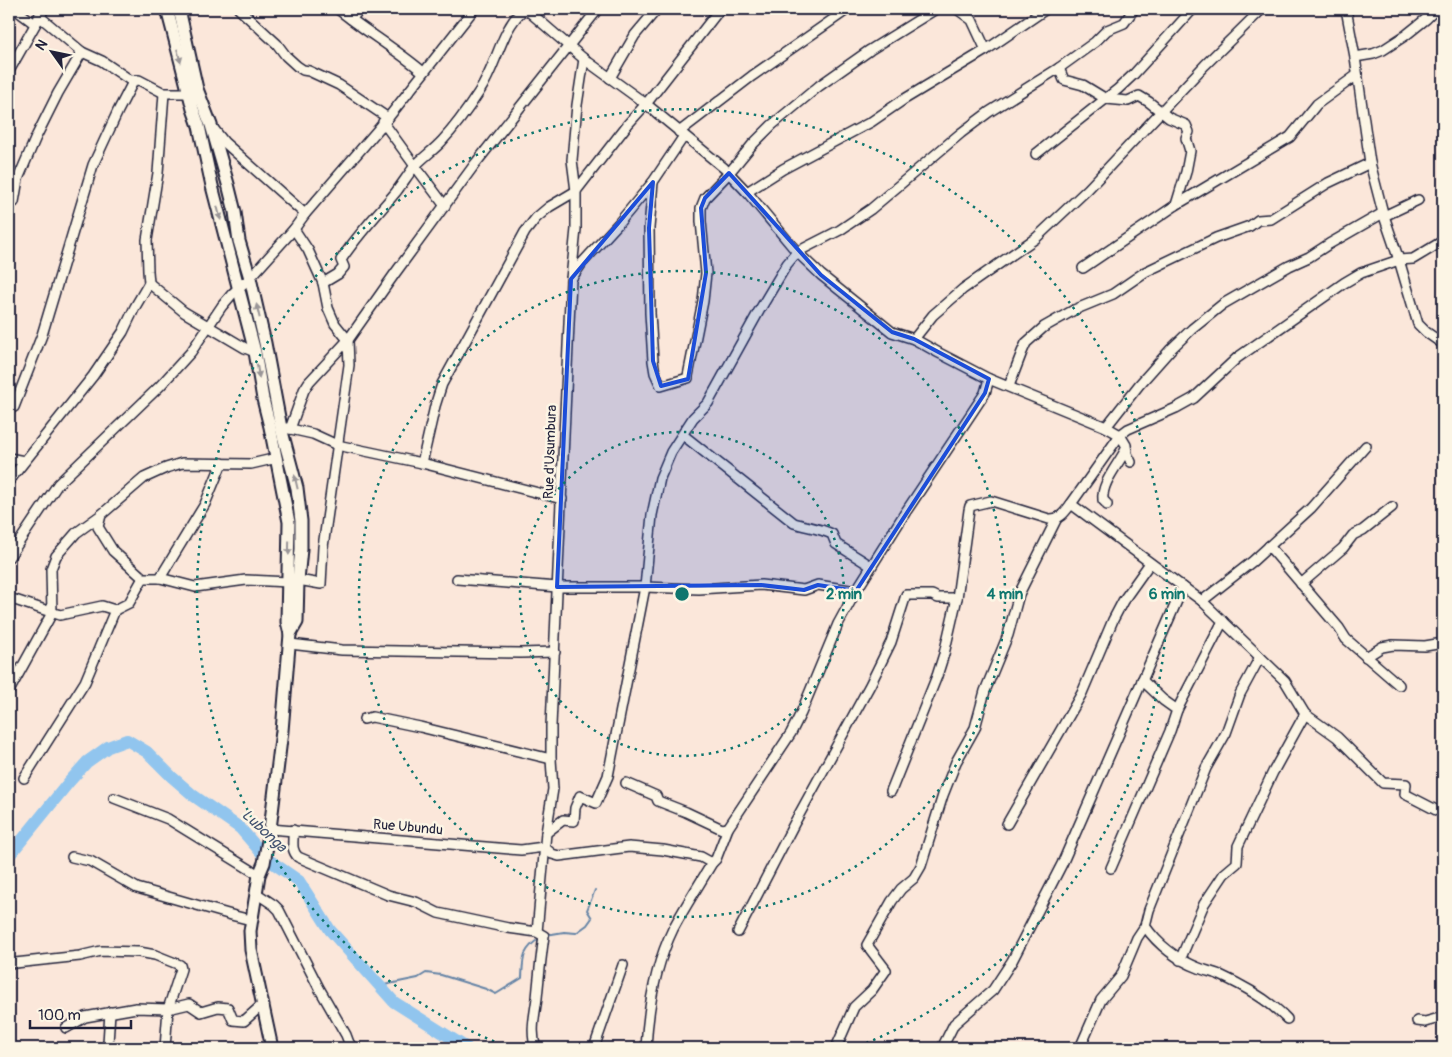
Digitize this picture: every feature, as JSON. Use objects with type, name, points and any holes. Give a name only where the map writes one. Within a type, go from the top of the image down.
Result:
[{"type":"main road","points":[[167,9],[193,91],[211,125],[228,184],[235,212],[239,241],[265,342],[280,428],[297,488],[293,581],[287,622],[290,639],[282,731],[270,829],[264,863],[259,875],[252,920],[251,950],[272,1048]]},
{"type":"main road","points":[[179,9],[193,91],[193,109],[199,126],[255,352],[263,399],[280,428],[276,458],[295,522]]},
{"type":"street","points":[[15,9],[39,16],[82,52],[102,61],[130,80],[146,84],[164,93],[193,91]]},
{"type":"street","points":[[239,9],[277,44],[297,66],[339,84],[386,120],[415,166],[445,206]]},
{"type":"street","points":[[338,9],[423,72]]},
{"type":"street","points":[[351,19],[360,9]]},
{"type":"street","points":[[9,557],[58,484],[160,386],[191,352],[222,306],[294,229],[386,120],[474,9]]},
{"type":"street","points":[[323,284],[338,274],[344,267],[340,260],[352,242],[397,191],[415,166],[442,141],[480,91],[506,35],[516,17],[525,9],[584,59],[646,104],[721,165],[747,192],[797,252],[821,276],[892,332],[914,339],[989,379],[1106,427],[1120,435],[1126,445],[1127,454],[1131,462]]},
{"type":"street","points":[[562,499],[422,463],[337,445],[313,434],[280,428],[309,382],[348,340],[497,136],[598,9]]},
{"type":"street","points":[[610,78],[635,35],[657,9]]},
{"type":"street","points":[[422,463],[442,384],[525,232],[536,218],[549,207],[576,191],[720,9]]},
{"type":"street","points":[[571,279],[582,263],[653,182],[681,134],[752,76],[848,9]]},
{"type":"street","points":[[653,182],[649,228],[650,313],[653,361],[655,373],[661,386],[688,378],[703,301],[706,273],[701,221],[705,198],[772,124],[819,86],[870,50],[936,9]]},
{"type":"street","points":[[957,9],[972,20],[986,50]]},
{"type":"street","points":[[747,192],[783,169],[871,122],[903,100],[986,50],[1046,9]]},
{"type":"street","points":[[546,833],[562,820],[574,821],[575,808],[580,796],[596,803],[608,776],[645,587],[652,514],[660,478],[671,452],[694,418],[708,403],[787,264],[797,252],[840,230],[871,209],[982,117],[1059,68],[1095,42],[1107,30],[1124,23],[1134,9]]},
{"type":"street","points":[[1036,154],[1106,99],[1134,74],[1192,9]]},
{"type":"street","points":[[914,339],[933,315],[963,289],[1036,238],[1088,189],[1205,65],[1262,9]]},
{"type":"street","points":[[1346,9],[1370,163],[1384,215],[1418,324],[1443,344]]},
{"type":"street","points":[[1355,58],[1383,50],[1406,35],[1436,9]]},
{"type":"street","points":[[9,70],[39,16]]},
{"type":"street","points":[[14,202],[18,180],[36,137],[58,93],[82,52]]},
{"type":"street","name":"Rue d'Usumbura","points":[[536,1048],[533,1021],[544,936],[537,932],[544,847],[553,789],[551,726],[571,279],[576,229],[576,191],[572,160],[577,105],[584,59]]},
{"type":"street","points":[[1059,68],[1064,80],[1083,85],[1106,99],[1128,101],[1139,96],[1169,118],[1186,125],[1189,132],[1186,138],[1190,151],[1176,205]]},
{"type":"street","points":[[1083,268],[1176,205],[1290,137],[1317,104],[1357,75]]},
{"type":"street","points":[[14,407],[44,327],[93,165],[134,80]]},
{"type":"street","points":[[9,481],[92,376],[123,332],[149,283],[148,240],[158,173],[164,93]]},
{"type":"street","points":[[193,109],[211,125],[224,142],[305,214]]},
{"type":"street","points":[[1009,386],[1026,344],[1044,327],[1074,310],[1113,294],[1145,272],[1216,238],[1250,226],[1258,220],[1271,220],[1328,183],[1370,163]]},
{"type":"street","points":[[1106,427],[1139,385],[1171,349],[1192,329],[1224,304],[1289,266],[1309,257],[1328,244],[1418,200]]},
{"type":"street","points":[[101,515],[98,527],[113,550],[143,578],[160,578],[195,587],[246,580],[293,581],[321,584],[322,547],[349,365],[348,340],[335,324],[328,308],[323,284],[308,250],[294,229]]},
{"type":"street","points":[[891,791],[937,676],[957,598],[970,506],[991,501],[1049,519],[1057,518],[1064,514],[1120,435],[1128,429],[1194,398],[1238,358],[1344,283],[1362,273],[1399,260],[1413,259],[1443,241]]},
{"type":"street","points":[[149,283],[184,312],[255,352]]},
{"type":"street","points":[[646,1048],[652,996],[665,947],[673,929],[712,862],[716,859],[728,828],[791,733],[838,624],[856,591],[985,393],[989,379]]},
{"type":"street","points":[[683,435],[794,523],[810,528],[818,528],[832,534],[836,544],[871,566]]},
{"type":"street","points":[[1202,600],[1269,546],[1311,508],[1366,446]]},
{"type":"street","points":[[1106,505],[1102,493],[1115,466],[1122,459],[1126,449]]},
{"type":"street","points":[[9,458],[24,461]]},
{"type":"street","points":[[9,691],[52,613],[51,569],[56,556],[76,533],[101,515],[144,478],[158,471],[182,463],[251,464],[276,458]]},
{"type":"street","points":[[160,578],[205,504],[222,463]]},
{"type":"street","points":[[1071,504],[1202,600],[1285,681],[1305,714],[1337,737],[1383,783],[1406,784],[1405,794],[1443,812]]},
{"type":"street","points":[[1301,584],[1342,548],[1353,535],[1363,530],[1392,507]]},
{"type":"street","points":[[836,1048],[854,1007],[872,990],[886,970],[867,945],[892,901],[901,889],[914,878],[921,866],[943,795],[956,762],[975,728],[985,691],[1008,635],[1019,594],[1057,518]]},
{"type":"street","points":[[1269,546],[1339,628],[1346,639],[1399,685]]},
{"type":"street","points":[[1007,824],[1082,693],[1123,601],[1150,563]]},
{"type":"street","points":[[24,778],[85,682],[115,610],[128,603],[143,578]]},
{"type":"street","points":[[457,579],[557,587],[699,588],[760,586],[804,590],[818,585],[856,591]]},
{"type":"street","points":[[942,1048],[954,1024],[993,990],[1012,961],[1062,864],[1183,587]]},
{"type":"street","points":[[738,932],[795,822],[870,685],[891,642],[906,595],[932,595],[938,598],[957,598]]},
{"type":"street","points":[[9,598],[60,615],[102,606],[115,610]]},
{"type":"street","points":[[1111,868],[1170,731],[1177,710],[1223,622]]},
{"type":"street","points":[[290,639],[342,650],[555,652]]},
{"type":"street","points":[[1366,657],[1382,647],[1393,645],[1425,646],[1443,643]]},
{"type":"street","points":[[1080,1048],[1101,1000],[1121,976],[1137,938],[1145,926],[1149,910],[1206,768],[1226,733],[1240,694],[1260,657]]},
{"type":"street","points":[[1142,680],[1163,700],[1177,710]]},
{"type":"street","points":[[1180,960],[1204,904],[1224,874],[1237,863],[1238,846],[1273,772],[1305,714]]},
{"type":"street","points":[[364,719],[372,717],[420,727],[551,759]]},
{"type":"street","points":[[626,783],[656,796],[658,801],[722,828],[728,828]]},
{"type":"street","points":[[114,798],[168,819],[259,875]]},
{"type":"street","name":"Rue Ubundu","points":[[270,829],[521,850],[544,847]]},
{"type":"street","points":[[293,830],[294,843],[292,848],[298,857],[388,895],[416,902],[438,914],[537,932]]},
{"type":"street","points":[[544,847],[552,854],[559,856],[629,847],[663,850],[701,857],[712,862]]},
{"type":"street","points":[[72,857],[90,860],[137,888],[252,920]]},
{"type":"street","points":[[256,893],[274,905],[278,910],[353,1048]]},
{"type":"street","points":[[1145,926],[1150,934],[1180,960],[1224,977],[1255,994],[1280,1011],[1288,1019]]},
{"type":"street","points":[[15,963],[80,956],[101,951],[139,952],[155,955],[180,964],[179,976],[168,1009],[165,1048]]},
{"type":"street","points":[[594,1048],[623,966]]},
{"type":"street","points":[[66,1028],[85,1017],[110,1012],[136,1008],[168,1009],[189,1004],[201,1012],[218,1007],[228,1008],[233,1020],[244,1021],[262,1004]]},
{"type":"street","points":[[106,1048],[110,1012]]},
{"type":"street","points":[[1417,1021],[1425,1022],[1443,1016]]},
{"type":"highlighted area","points":[[729,173],[821,275],[892,332],[914,339],[989,379],[985,393],[856,591],[818,585],[804,590],[761,585],[557,587],[571,279],[653,182],[649,228],[653,361],[661,386],[688,379],[706,273],[701,208],[705,198]]},
{"type":"waterway","name":"Lubonga","points":[[9,856],[87,762],[108,747],[127,740],[147,752],[194,796],[240,828],[266,858],[299,881],[330,930],[394,1002],[467,1048]]},
{"type":"waterway","points":[[546,935],[564,932],[576,933],[587,925],[592,918],[587,910],[595,890]]},
{"type":"waterway","points":[[379,986],[418,978],[426,973],[441,975],[496,994],[522,978],[525,955],[530,946],[540,938]]}]
